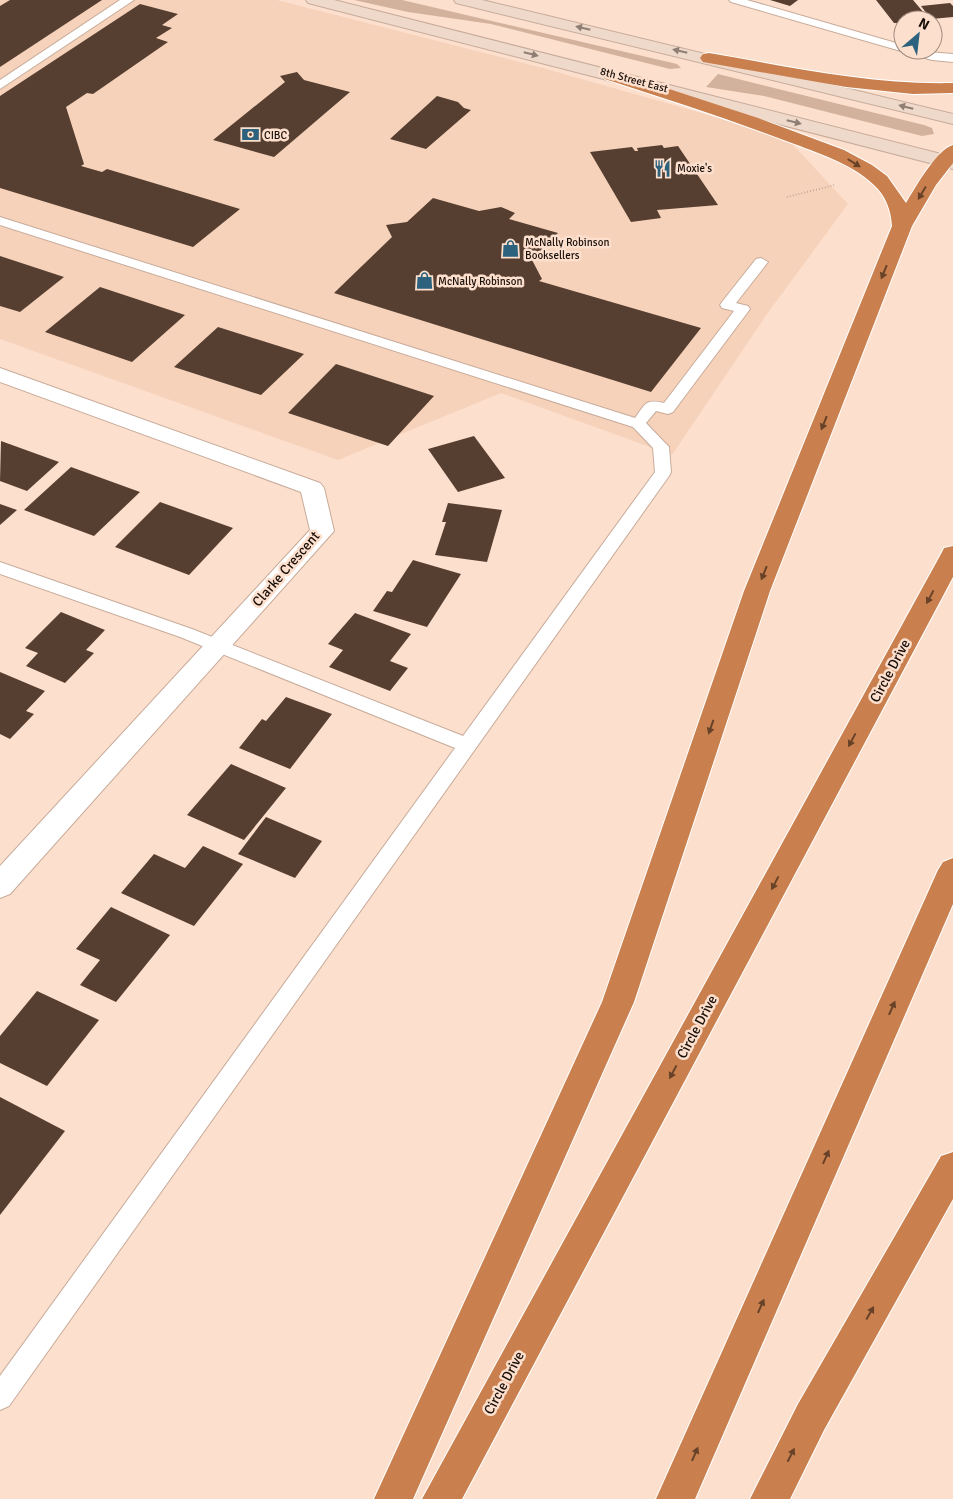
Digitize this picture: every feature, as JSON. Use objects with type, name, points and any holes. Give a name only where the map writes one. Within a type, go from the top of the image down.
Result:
[{"type":"highway","points":[[709,58],[846,82],[913,89],[953,88]]},
{"type":"highway","points":[[611,75],[776,130],[847,158],[876,176],[887,189],[901,209],[902,226]]},
{"type":"highway","points":[[393,1499],[618,1002],[757,591],[902,226],[928,183],[950,158]]},
{"type":"highway","name":"Circle Drive","points":[[441,1499],[953,554]]},
{"type":"highway","points":[[675,1499],[953,870]]},
{"type":"highway","points":[[769,1499],[811,1417],[953,1167]]},
{"type":"main road","name":"8th Street East","points":[[314,0],[950,158]]},
{"type":"main road","points":[[462,0],[709,58],[953,119]]},
{"type":"main road","points":[[376,16],[449,24],[515,37],[642,70],[682,75],[696,71],[709,58]]},
{"type":"street","name":"Clarke Crescent","points":[[0,375],[312,488],[322,531],[0,886]]},
{"type":"lane","points":[[0,85],[128,0]]},
{"type":"lane","points":[[735,0],[893,47]]},
{"type":"lane","points":[[0,222],[638,424],[661,447],[663,472],[0,1397]]},
{"type":"lane","points":[[638,424],[652,405],[668,409],[743,309],[727,304],[761,262]]},
{"type":"lane","points":[[0,568],[218,646],[466,745]]},
{"type":"path","points":[[787,197],[843,182]]},
{"type":"shaded area","points":[[0,0],[277,0],[543,68],[786,137],[848,204],[767,314],[672,455],[501,393],[338,460],[0,339]]},
{"type":"shaded area","points":[[354,0],[402,0],[677,64],[681,68],[670,69],[491,24],[408,12]]},
{"type":"shaded area","points":[[718,74],[924,125],[932,128],[934,134],[922,136],[764,96],[706,87]]},
{"type":"building","points":[[10,0],[102,0],[0,67],[0,6]]},
{"type":"building","points":[[770,0],[798,0],[790,6]]},
{"type":"building","points":[[876,0],[913,0],[922,10],[893,10],[893,22]]},
{"type":"building","points":[[950,3],[953,6],[953,17],[943,18],[943,10],[924,10],[921,6]]},
{"type":"building","points":[[140,4],[178,14],[162,25],[172,28],[156,38],[168,42],[93,94],[87,93],[66,107],[84,164],[81,166],[102,172],[107,169],[240,209],[193,247],[0,188],[0,96]]},
{"type":"building","points":[[297,72],[304,80],[350,92],[274,157],[213,140],[285,82],[280,76]]},
{"type":"building","points":[[437,96],[458,102],[464,108],[471,110],[426,149],[390,139]]},
{"type":"building","points":[[662,145],[664,148],[678,146],[718,205],[657,210],[661,218],[631,222],[590,152],[632,147],[635,151],[638,151],[637,148]]},
{"type":"building","points":[[433,198],[479,211],[501,207],[515,213],[509,219],[558,233],[532,260],[542,279],[539,281],[701,328],[651,392],[334,293],[392,237],[386,225],[407,222]]},
{"type":"building","points":[[0,256],[64,277],[20,312],[0,306]]},
{"type":"building","points":[[100,287],[185,315],[132,362],[45,332]]},
{"type":"building","points":[[218,327],[304,354],[261,395],[174,367]]},
{"type":"building","points":[[336,364],[434,396],[388,446],[288,413]]},
{"type":"building","points":[[474,436],[505,478],[458,492],[428,449]]},
{"type":"building","points":[[1,441],[59,462],[27,491],[0,481]]},
{"type":"building","points":[[71,467],[140,492],[94,536],[24,510]]},
{"type":"building","points":[[160,502],[233,528],[189,575],[115,547]]},
{"type":"building","points":[[448,503],[502,510],[487,562],[435,555],[446,522],[442,522]]},
{"type":"building","points":[[0,504],[17,510],[0,525]]},
{"type":"building","points":[[413,560],[461,574],[427,627],[373,611],[387,591],[392,592]]},
{"type":"building","points":[[61,612],[105,630],[86,650],[94,653],[65,683],[26,666],[38,653],[25,648]]},
{"type":"building","points":[[355,613],[411,634],[390,661],[408,668],[390,691],[329,667],[343,650],[328,644]]},
{"type":"building","points":[[0,672],[45,691],[26,711],[34,714],[10,739],[0,734]]},
{"type":"building","points":[[286,697],[332,714],[290,769],[239,748],[262,719],[266,721]]},
{"type":"building","points":[[231,764],[286,788],[244,840],[187,815]]},
{"type":"building","points":[[266,817],[322,841],[295,878],[238,854]]},
{"type":"building","points":[[203,846],[243,864],[194,926],[121,893],[154,854],[185,868]]},
{"type":"building","points":[[111,907],[170,935],[116,1002],[80,985],[100,960],[76,949]]},
{"type":"building","points":[[37,991],[99,1020],[47,1086],[0,1063],[0,1036]]},
{"type":"building","points":[[0,1097],[65,1131],[0,1215]]},
{"type":"place","name":"CIBC","points":[[250,135]]},
{"type":"place","name":"Moxie's","points":[[663,168]]},
{"type":"place","name":"McNally Robinson Booksellers","points":[[511,248]]},
{"type":"place","name":"McNally Robinson","points":[[424,281]]}]
